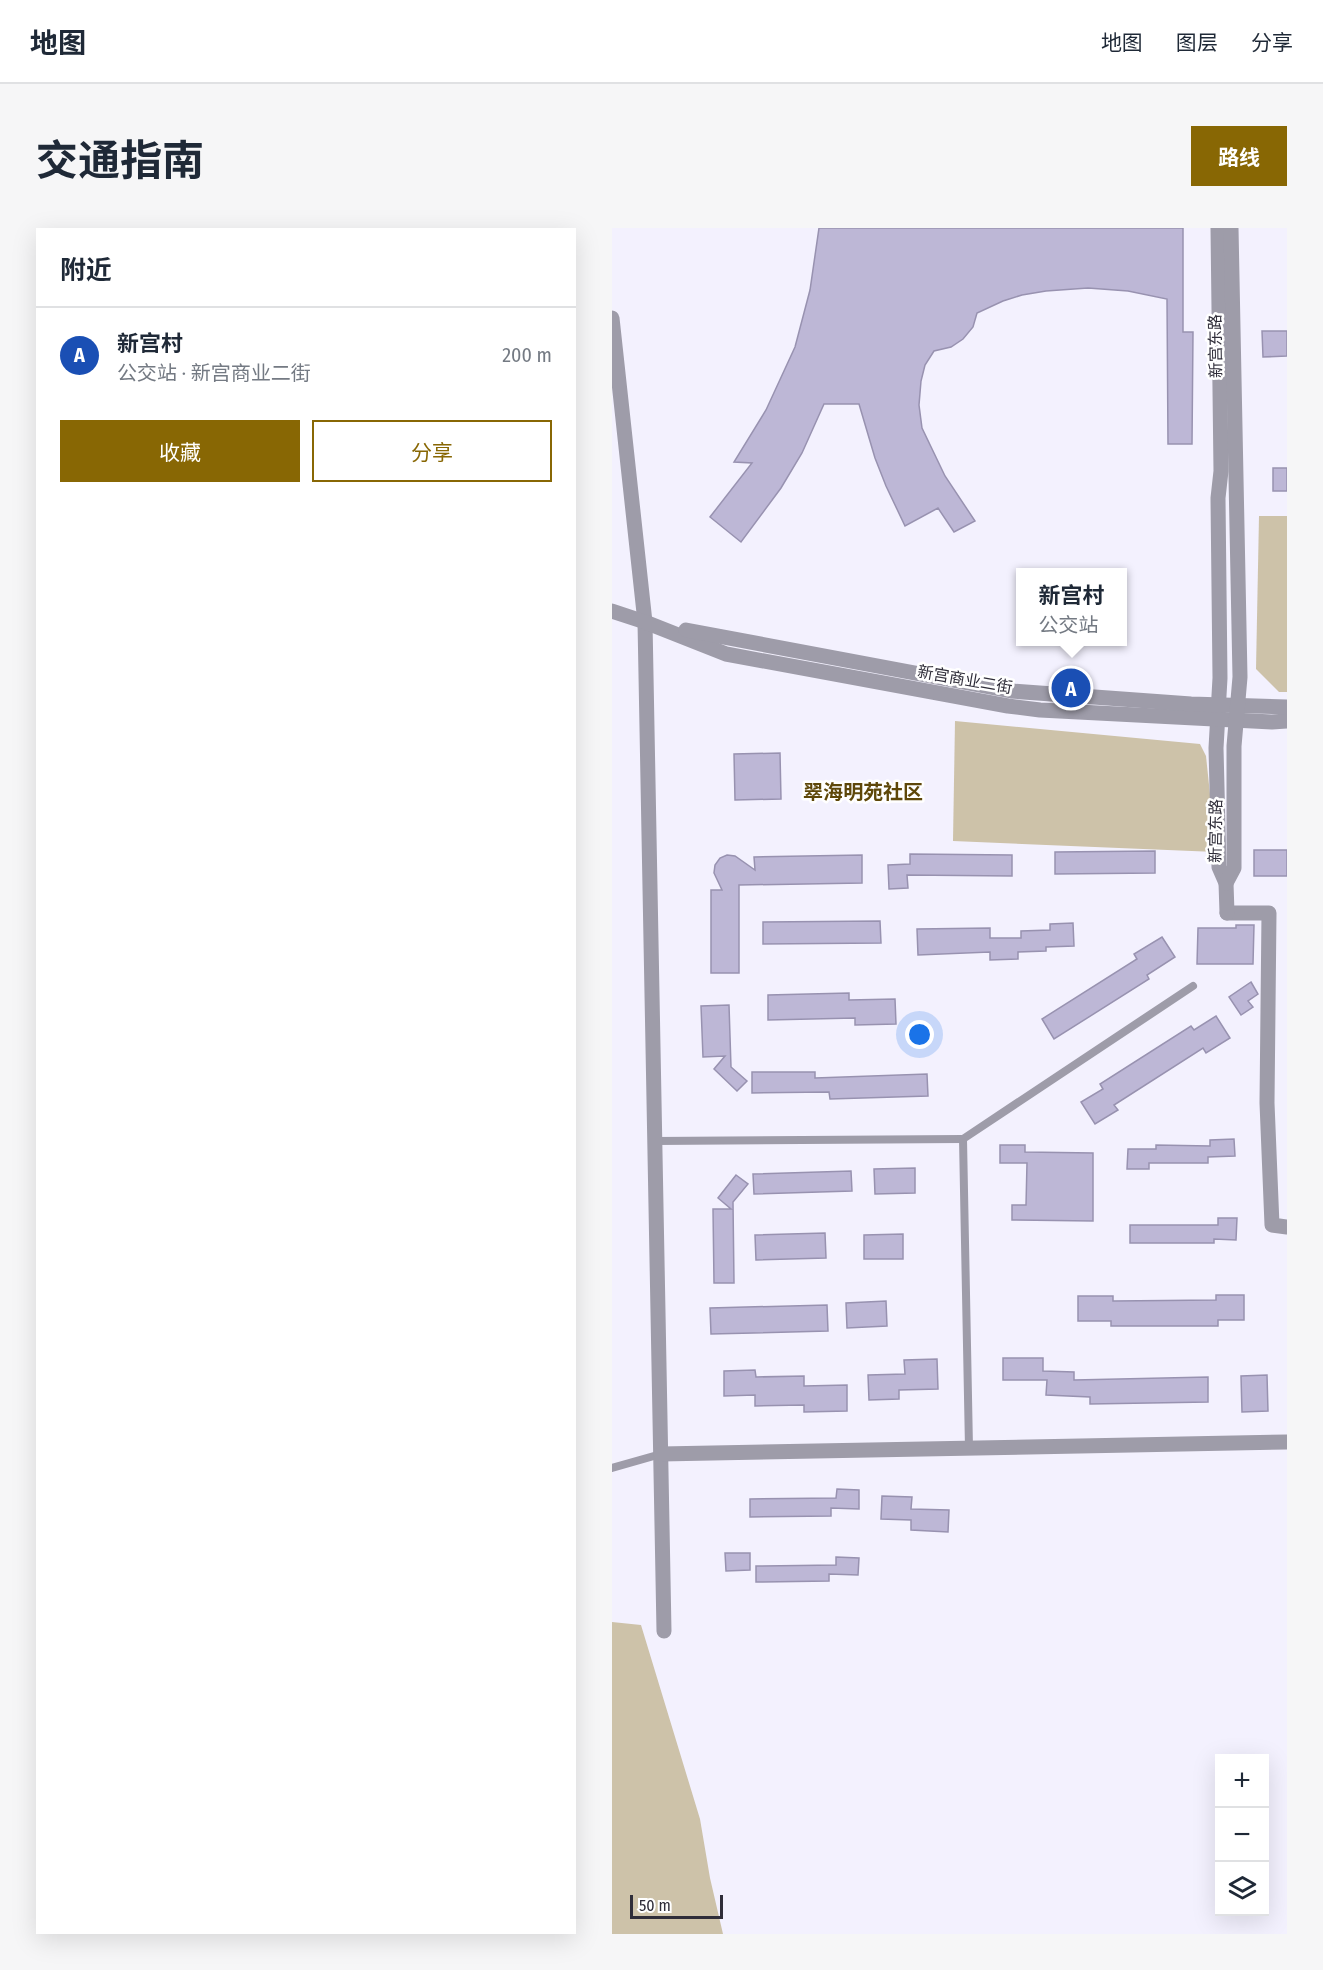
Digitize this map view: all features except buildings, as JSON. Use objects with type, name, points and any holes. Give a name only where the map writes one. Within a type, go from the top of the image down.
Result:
[{"type":"street","name":"新宫东路","points":[[1218,228],[1221,459],[1218,498],[1220,678],[1216,748],[1219,867],[1226,884]]},
{"type":"street","name":"新宫东路","points":[[1226,884],[1234,868],[1234,746],[1240,677],[1231,228]]},
{"type":"street","points":[[612,318],[645,622],[664,1630]]},
{"type":"street","name":"新宫商业二街","points":[[612,611],[726,654],[1008,706],[1040,710],[1237,713],[1287,721]]},
{"type":"street","name":"新宫商业二街","points":[[1237,713],[1287,707]]},
{"type":"street","points":[[1226,884],[1227,913],[1269,913],[1268,1103],[1272,1225],[1287,1227]]},
{"type":"street","points":[[661,1454],[1287,1442]]},
{"type":"lane","points":[[655,1142],[963,1139],[1193,986]]},
{"type":"lane","points":[[963,1139],[969,1448]]},
{"type":"lane","points":[[612,1468],[661,1454]]},
{"type":"shaded area","points":[[1259,516],[1287,516],[1287,692],[1279,692],[1256,669]]},
{"type":"shaded area","points":[[955,721],[1200,744],[1206,756],[1216,852],[953,841]]},
{"type":"shaded area","points":[[612,1622],[641,1625],[700,1819],[723,1934],[612,1934]]},
{"type":"place","name":"新宫村","points":[[1071,688]]},
{"type":"district","name":"翠海明苑社区","points":[[863,792]]}]
